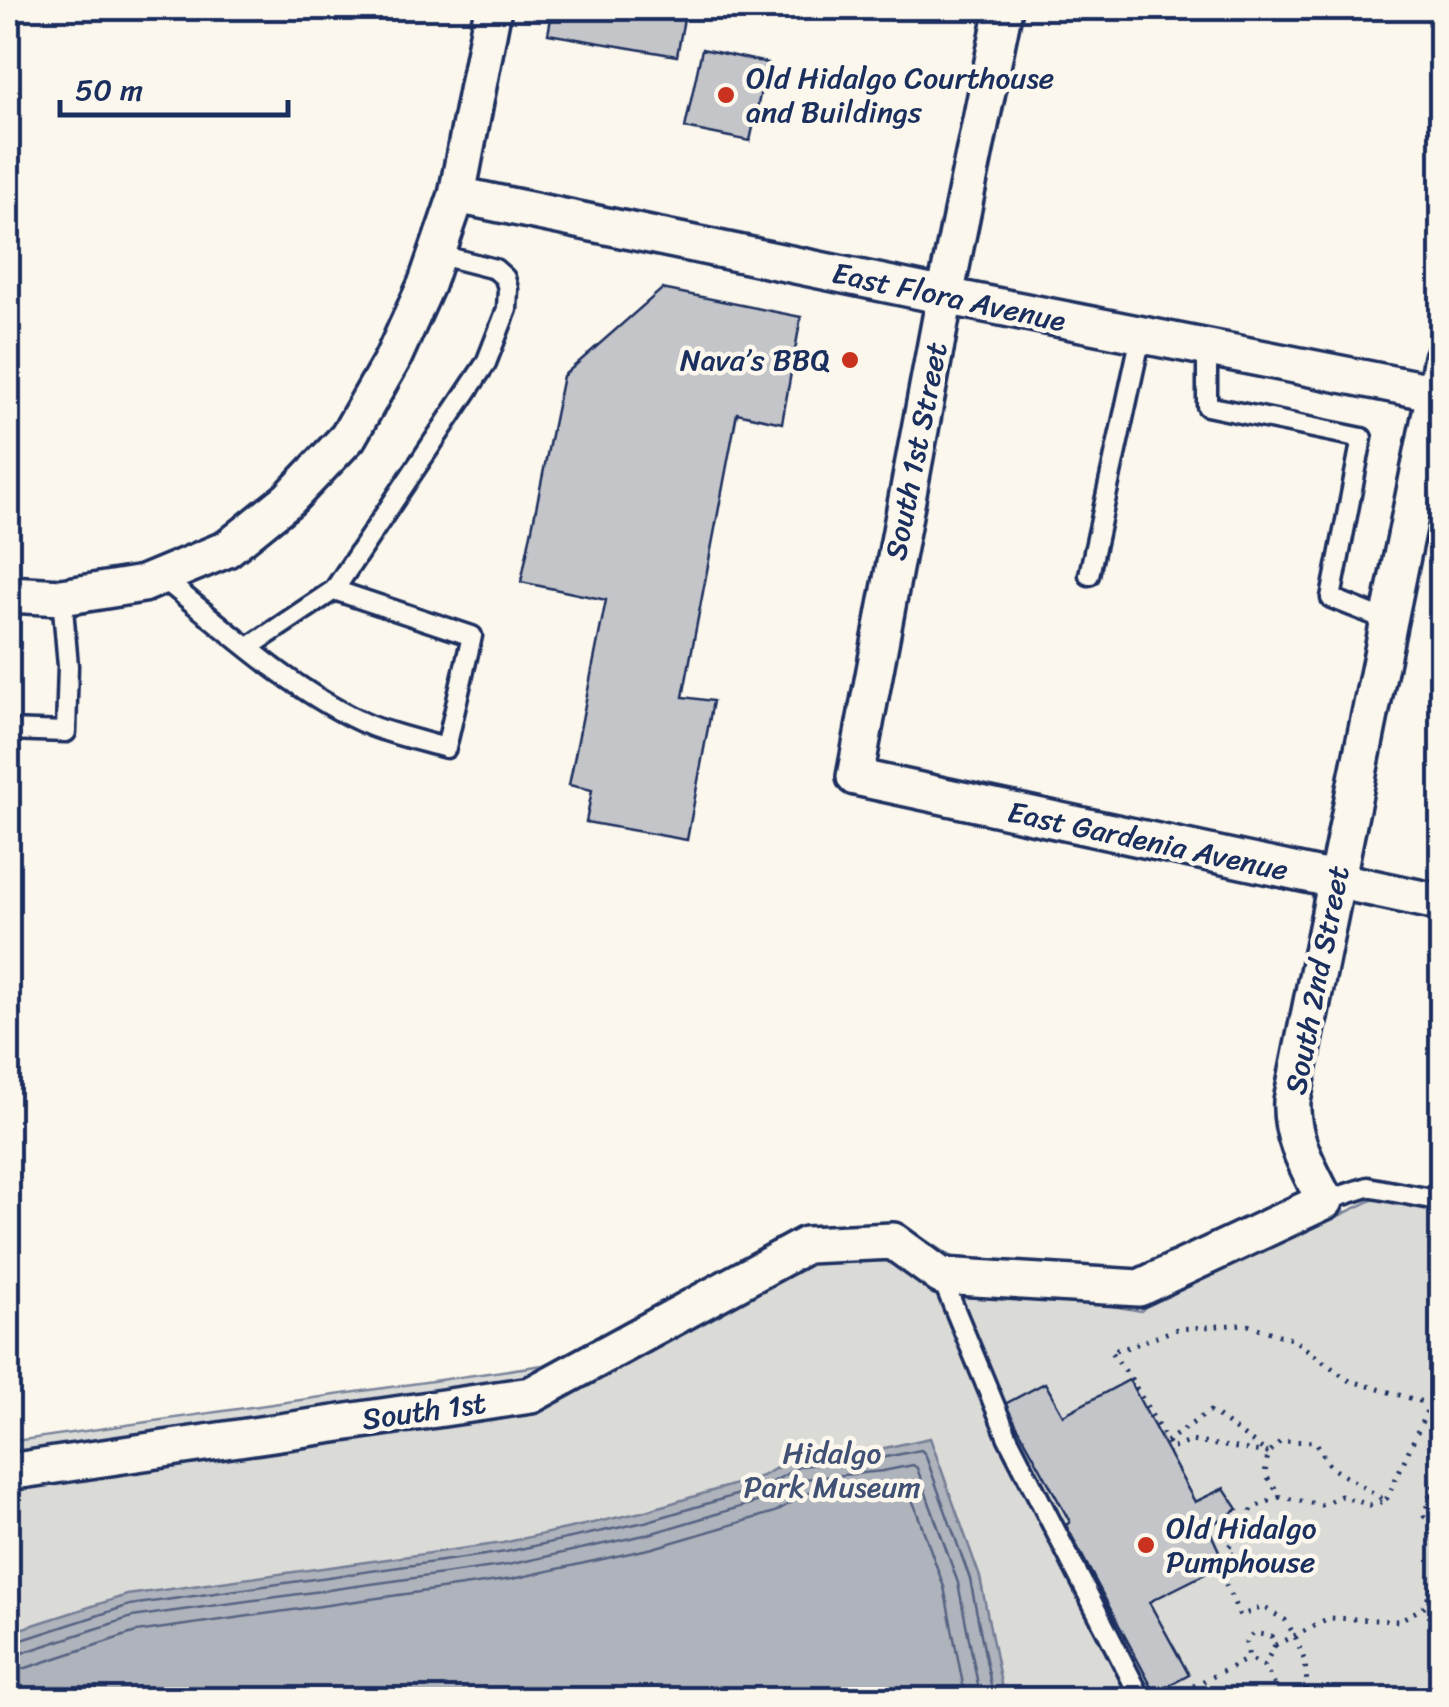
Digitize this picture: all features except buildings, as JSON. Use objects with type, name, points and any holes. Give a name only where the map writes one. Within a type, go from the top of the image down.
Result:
[{"type":"street","points":[[8,594],[62,597],[143,584],[227,549],[290,499],[348,437],[392,360],[426,285],[457,195],[493,8]]},
{"type":"street","name":"South 1st Street","points":[[855,777],[1004,8]]},
{"type":"street","name":"East Flora Avenue","points":[[457,195],[1438,393]]},
{"type":"street","name":"South 2nd Street","points":[[1325,1201],[1298,1144],[1292,1101],[1438,393],[1442,358]]},
{"type":"street","name":"East Gardenia Avenue","points":[[855,777],[1442,903]]},
{"type":"street","points":[[941,1276],[1139,1288],[1325,1201]]},
{"type":"street","name":"South 1st","points":[[8,1472],[531,1395],[806,1245],[893,1241],[941,1276]]},
{"type":"lane","points":[[249,647],[334,590],[486,363],[507,310],[505,278],[495,270],[436,254]]},
{"type":"lane","points":[[1090,575],[1141,336]]},
{"type":"lane","points":[[1207,349],[1207,406],[1362,438],[1331,598],[1389,621]]},
{"type":"lane","points":[[160,577],[320,698],[370,726],[446,748],[472,636],[334,590]]},
{"type":"lane","points":[[8,730],[66,732],[68,666],[62,597]]},
{"type":"lane","points":[[1325,1201],[1368,1187],[1442,1202]]},
{"type":"lane","points":[[941,1276],[1008,1438],[1142,1700]]},
{"type":"path","points":[[1382,1502],[1380,1497],[1330,1467],[1316,1442],[1282,1441],[1268,1452],[1191,1442],[1171,1448],[1130,1377],[1110,1351],[1177,1328],[1245,1324],[1294,1340],[1348,1380],[1442,1408]]},
{"type":"path","points":[[1302,1700],[1308,1684],[1295,1636],[1285,1620],[1263,1606],[1240,1616],[1222,1577],[1238,1564],[1228,1547],[1245,1530],[1252,1508],[1281,1497],[1321,1505],[1341,1496],[1370,1505],[1382,1502],[1405,1463],[1430,1404]]},
{"type":"path","points":[[1166,1442],[1210,1410],[1268,1452]]},
{"type":"path","points":[[1268,1452],[1266,1474],[1281,1497]]},
{"type":"path","points":[[1442,1455],[1424,1516],[1442,1530]]},
{"type":"path","points":[[1264,1666],[1276,1645],[1331,1618],[1398,1621],[1423,1608],[1442,1565]]},
{"type":"path","points":[[1249,1658],[1246,1642],[1253,1633],[1271,1636],[1276,1645]]},
{"type":"path","points":[[1249,1658],[1264,1666],[1283,1700]]},
{"type":"path","points":[[1165,1700],[1249,1658]]},
{"type":"green space","name":"Hidalgo Park Museum","points":[[1374,1199],[1441,1211],[1441,1699],[8,1699],[8,1442],[557,1363],[763,1249],[795,1236],[875,1230],[914,1233],[969,1268],[1060,1297],[1141,1311],[1162,1291]]},
{"type":"water","points":[[930,1438],[980,1577],[1004,1699],[8,1699],[8,1633],[127,1595],[503,1543],[642,1512],[762,1476],[796,1457],[880,1449]]},
{"type":"place","name":"Old Hidalgo Courthouse and Buildings","points":[[726,95]]},
{"type":"place","name":"Nava’s BBQ","points":[[850,360]]},
{"type":"place","name":"Old Hidalgo Pumphouse","points":[[1146,1545]]}]
